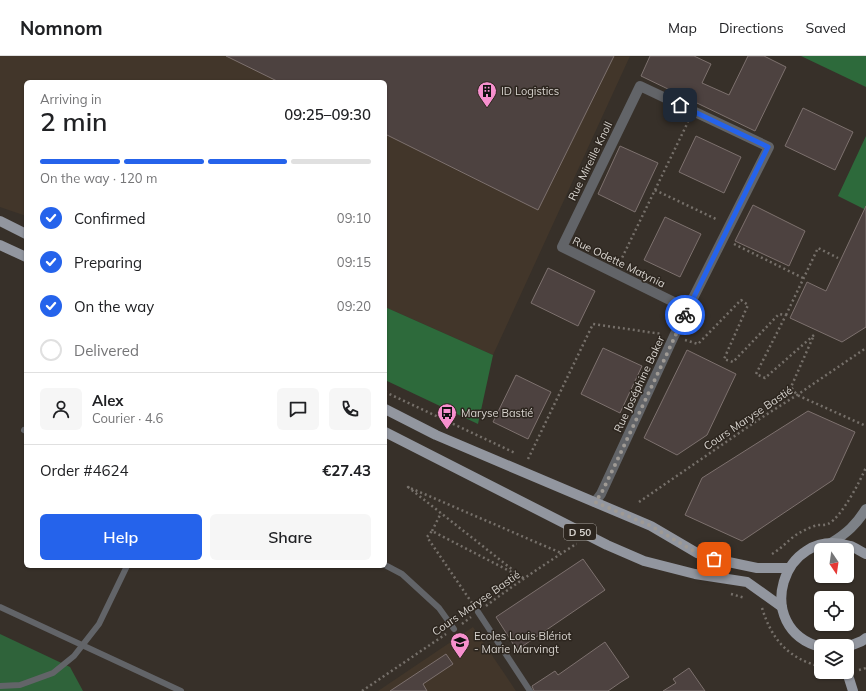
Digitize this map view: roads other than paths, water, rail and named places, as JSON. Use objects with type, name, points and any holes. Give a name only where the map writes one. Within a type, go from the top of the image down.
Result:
[{"type":"main road","points":[[0,221],[24,233]]},
{"type":"main road","points":[[0,245],[24,256]]},
{"type":"main road","points":[[387,410],[436,435],[536,476],[651,526],[697,553],[714,559],[757,568],[789,568]]},
{"type":"main road","name":"D 50","points":[[387,433],[607,545],[644,561],[695,574],[746,582],[782,607]]},
{"type":"main road","points":[[832,543],[847,534],[866,509]]},
{"type":"main road","points":[[814,548],[803,553],[789,568],[783,580],[781,594],[782,607],[786,620],[802,639],[814,645]]},
{"type":"main road","points":[[854,548],[866,554]]},
{"type":"main road","points":[[854,644],[866,638]]},
{"type":"main road","points":[[849,679],[853,691]]},
{"type":"street","name":"Rue Mireille Knoll","points":[[562,247],[640,86],[768,147]]},
{"type":"street","name":"Rue Joséphine Baker","points":[[595,502],[601,494],[674,336],[768,147]]},
{"type":"street","name":"Rue Odette Matynia","points":[[562,247],[688,309]]},
{"type":"lane","points":[[387,566],[402,574],[434,603],[454,629]]},
{"type":"lane","points":[[0,686],[20,685],[52,673],[74,656],[100,624],[126,568]]},
{"type":"lane","points":[[0,607],[181,691]]},
{"type":"lane","points":[[478,612],[530,691]]},
{"type":"place","name":"ID Logistics","points":[[487,108]]},
{"type":"place","name":"Maryse Bastié","points":[[447,430]]},
{"type":"place","name":"Ecoles Louis Blériot - Marie Marvingt","points":[[460,659]]}]
